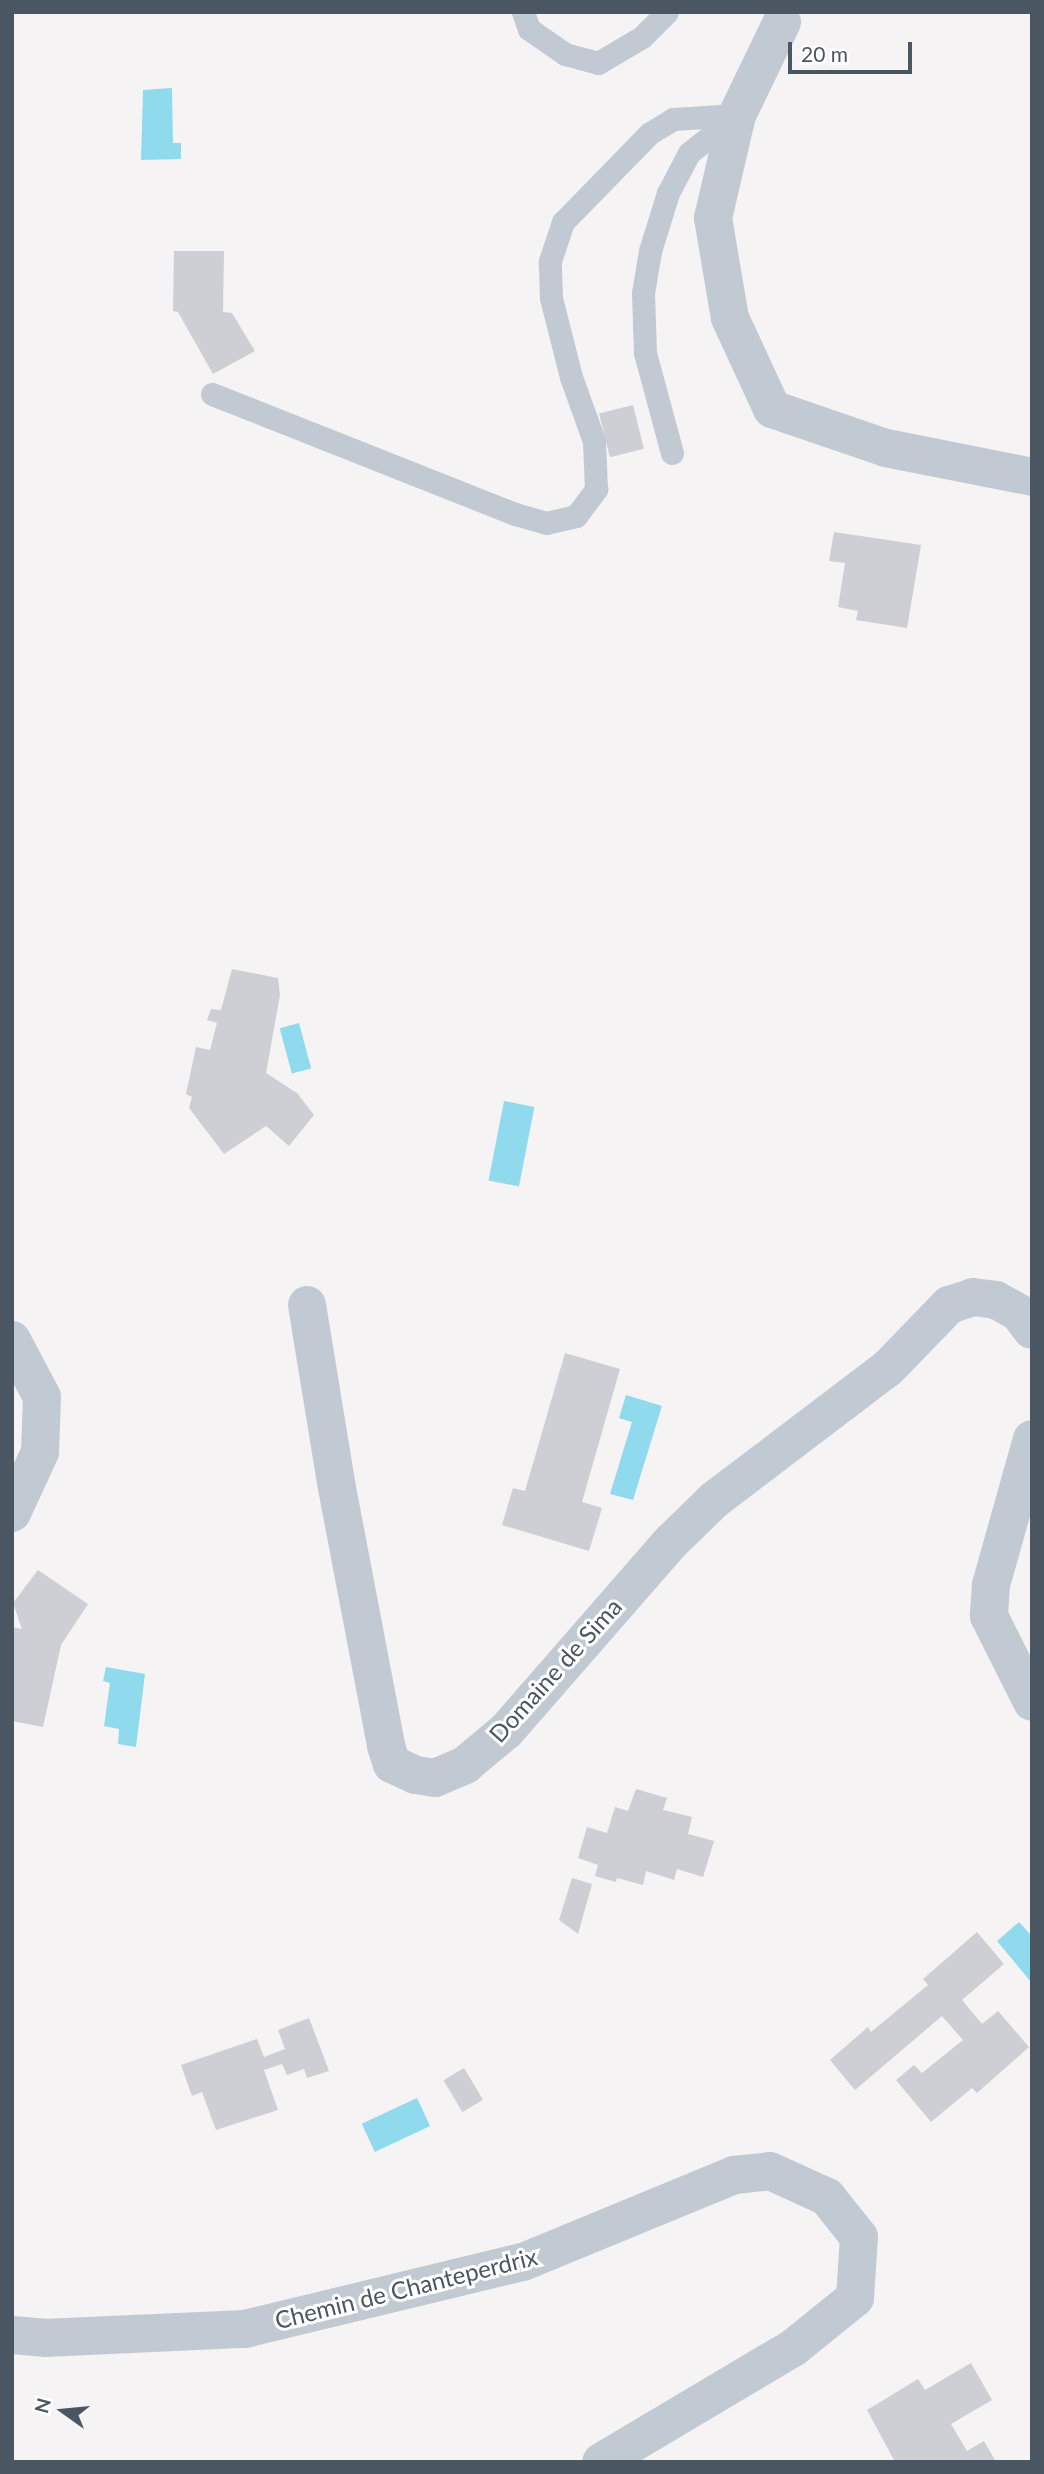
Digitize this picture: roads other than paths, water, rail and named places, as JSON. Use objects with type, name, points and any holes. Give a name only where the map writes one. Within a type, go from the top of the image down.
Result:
[{"type":"street","points":[[775,24],[737,115],[713,218],[730,318],[772,409],[886,448],[1032,477]]},
{"type":"street","name":"Domaine de Sima","points":[[307,1305],[337,1488],[386,1746],[392,1764],[416,1775],[435,1778],[465,1765],[506,1731],[671,1542],[714,1500],[888,1368],[949,1305],[973,1297],[996,1300],[1019,1314],[1032,1330]]},
{"type":"street","points":[[12,1340],[42,1397],[40,1452],[12,1513]]},
{"type":"street","points":[[1032,1439],[991,1585],[989,1616],[1032,1702]]},
{"type":"street","name":"Chemin de Chanteperdrix","points":[[12,2335],[44,2338],[245,2329],[523,2262],[734,2175],[770,2171],[827,2197],[859,2237],[855,2298],[793,2348],[601,2462]]},
{"type":"lane","points":[[523,12],[529,29],[565,54],[598,63],[642,37],[667,12]]},
{"type":"lane","points":[[212,394],[515,514],[546,523],[576,516],[596,489],[594,441],[571,377],[551,298],[550,261],[563,222],[650,133],[673,120],[737,115]]},
{"type":"lane","points":[[672,453],[645,353],[643,293],[650,251],[668,193],[689,153],[737,115]]},
{"type":"water","points":[[172,88],[173,143],[181,143],[181,159],[141,160],[143,90]]},
{"type":"water","points":[[299,1023],[311,1068],[292,1074],[280,1028]]},
{"type":"water","points":[[504,1101],[534,1107],[519,1186],[489,1181]]},
{"type":"water","points":[[626,1395],[662,1406],[633,1500],[610,1494],[632,1422],[619,1418]]},
{"type":"water","points":[[106,1667],[145,1674],[136,1747],[118,1744],[119,1729],[104,1726],[110,1683],[103,1681]]},
{"type":"water","points":[[1019,1922],[1032,1936],[1031,1982],[997,1941]]},
{"type":"water","points":[[417,2098],[430,2126],[375,2152],[362,2124]]}]
